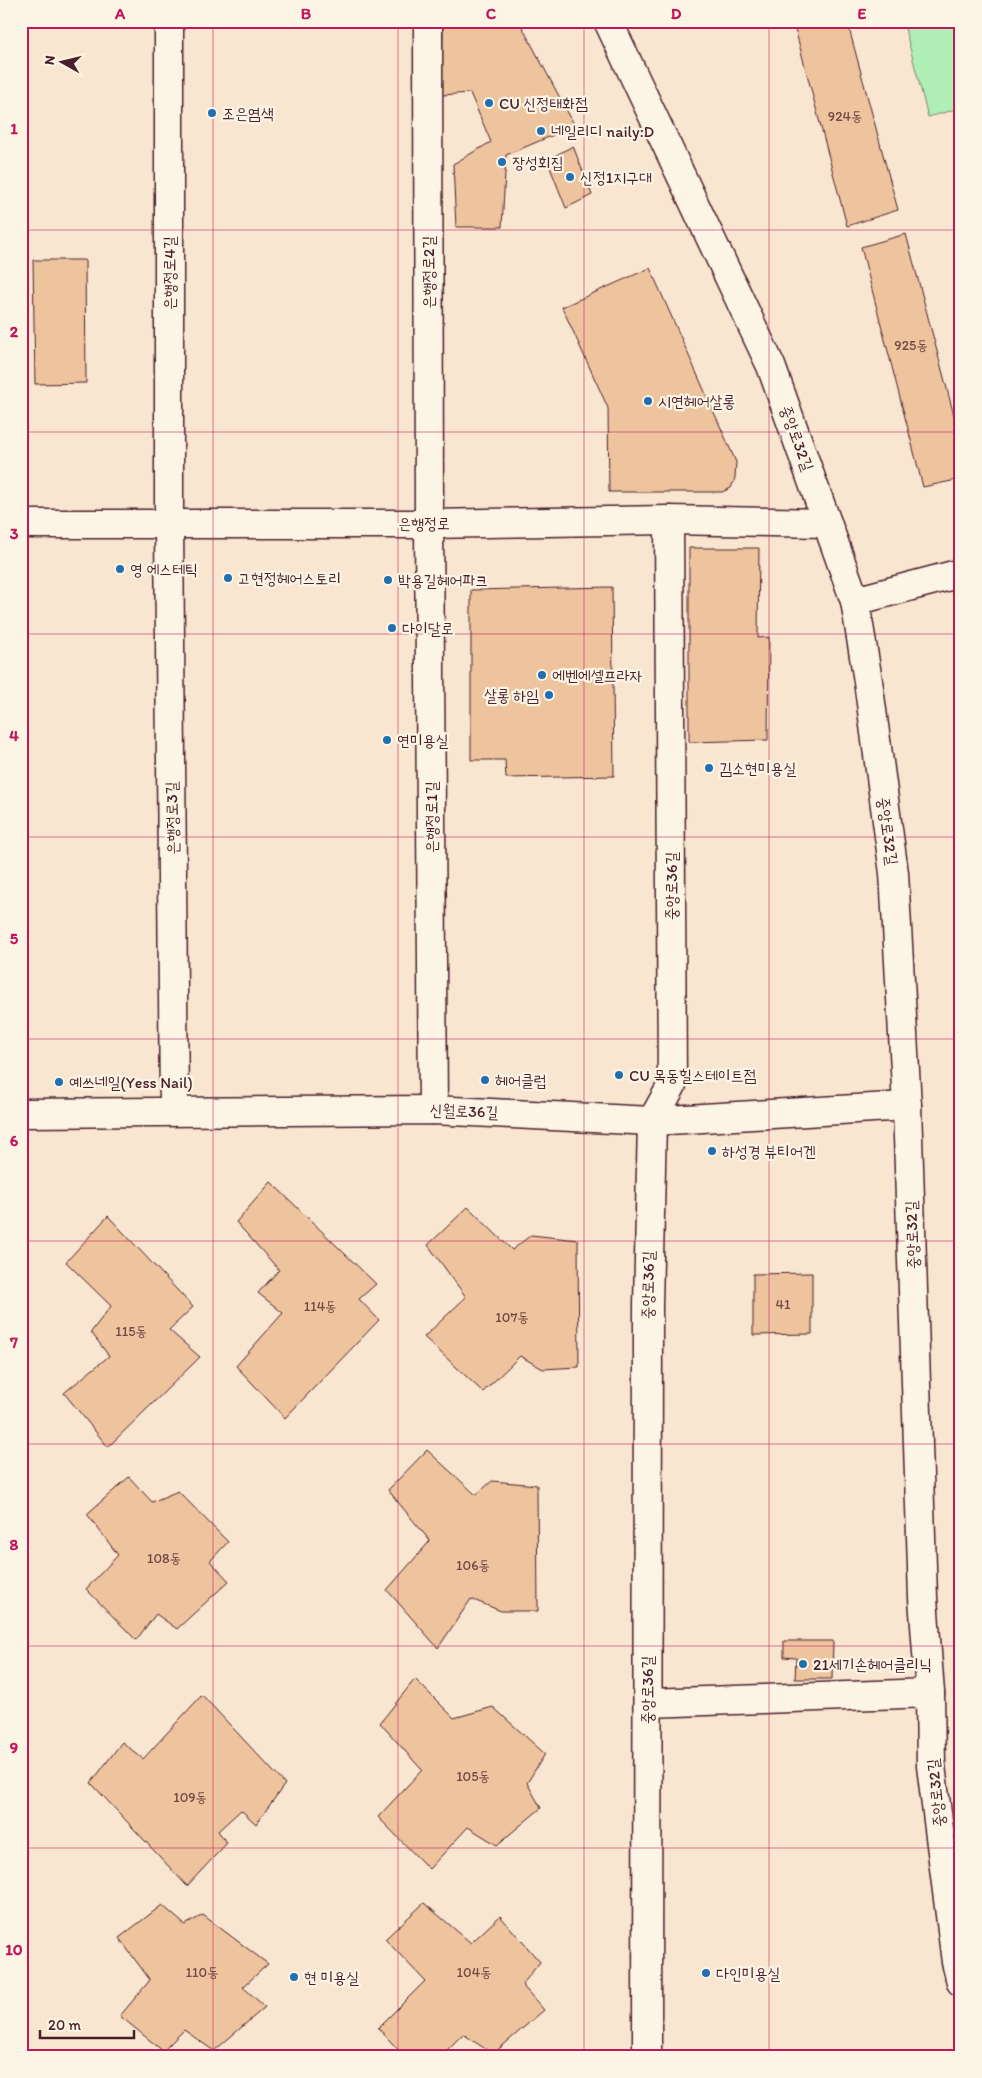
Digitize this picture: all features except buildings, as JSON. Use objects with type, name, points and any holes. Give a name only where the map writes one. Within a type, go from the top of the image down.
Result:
[{"type":"street","name":"은행정로4길","points":[[169,21],[169,524]]},
{"type":"street","name":"은행정로2길","points":[[428,21],[429,524]]},
{"type":"street","name":"중앙로32길","points":[[608,21],[771,366],[855,601],[868,681],[894,873],[907,1106],[924,1598],[930,1693],[931,1766],[956,1962],[961,1982]]},
{"type":"street","name":"은행정로","points":[[21,524],[429,524],[669,520],[827,523]]},
{"type":"street","name":"중앙로36길","points":[[647,2057],[648,1315],[652,1121],[672,1085],[669,520]]},
{"type":"street","name":"은행정로3길","points":[[169,524],[174,1111]]},
{"type":"street","name":"은행정로1길","points":[[429,524],[433,1110]]},
{"type":"street","points":[[855,601],[961,573]]},
{"type":"street","name":"신월로36길","points":[[21,1113],[433,1110],[652,1121],[907,1106]]},
{"type":"street","points":[[648,1703],[930,1693]]},
{"type":"green space","points":[[903,21],[961,21],[961,108],[928,117]]},
{"type":"place","name":"CU 신정태화점","points":[[489,103]]},
{"type":"place","name":"조은염색","points":[[212,113]]},
{"type":"place","name":"네일리디 naily:D","points":[[541,131]]},
{"type":"place","name":"장성회집","points":[[502,162]]},
{"type":"place","name":"신정1지구대","points":[[570,177]]},
{"type":"place","name":"시연헤어살롱","points":[[648,401]]},
{"type":"place","name":"영 에스테틱","points":[[120,569]]},
{"type":"place","name":"고현정헤어스토리","points":[[228,578]]},
{"type":"place","name":"박용길헤어파크","points":[[388,580]]},
{"type":"place","name":"다이달로","points":[[392,628]]},
{"type":"place","name":"에벤에셀프라자","points":[[542,675]]},
{"type":"place","name":"살롱 하임","points":[[549,695]]},
{"type":"place","name":"연미용실","points":[[387,740]]},
{"type":"place","name":"김소현미용실","points":[[709,768]]},
{"type":"place","name":"CU 목동힐스테이트점","points":[[619,1075]]},
{"type":"place","name":"헤어클럽","points":[[485,1080]]},
{"type":"place","name":"예쓰네일(Yess Nail)","points":[[59,1082]]},
{"type":"place","name":"하성경 뷰티어겐","points":[[712,1151]]},
{"type":"place","name":"21세기손헤어클리닉","points":[[803,1664]]},
{"type":"place","name":"다인미용실","points":[[706,1973]]},
{"type":"place","name":"현 미용실","points":[[294,1977]]}]
